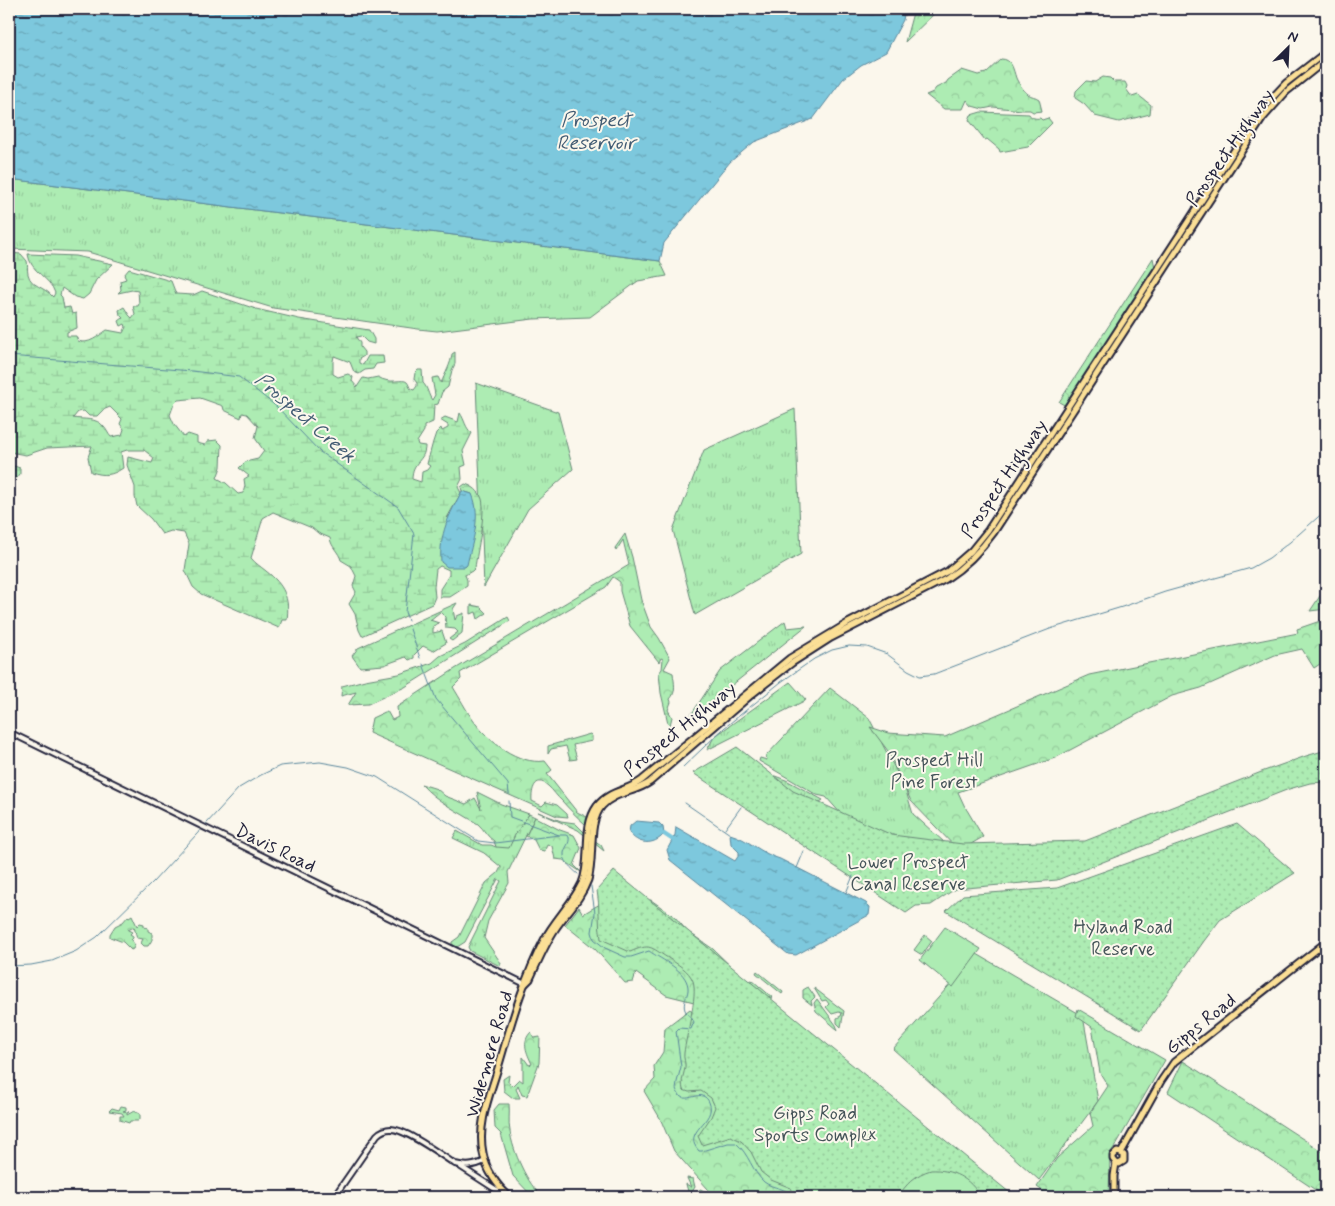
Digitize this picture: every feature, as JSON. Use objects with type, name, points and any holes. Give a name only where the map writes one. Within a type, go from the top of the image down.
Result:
[{"type":"main road","name":"Prospect Highway","points":[[591,838],[592,815],[602,800],[612,793],[630,788],[642,780],[790,658],[848,623],[936,578],[956,565],[971,551],[988,530],[1254,120],[1270,99],[1286,83],[1326,52]]},
{"type":"main road","name":"Prospect Highway","points":[[591,838],[596,818],[606,802],[618,795],[636,790],[648,784],[751,695],[792,663],[831,638],[946,578],[975,555],[994,532],[1263,118],[1286,92],[1326,60]]},
{"type":"main road","name":"Widemere Road","points":[[485,1161],[482,1139],[486,1108],[515,1010],[525,984],[530,979],[553,933],[584,889],[591,838]]},
{"type":"main road","name":"Gipps Road","points":[[1114,1197],[1116,1163],[1124,1161],[1124,1155],[1121,1152],[1161,1081],[1174,1062],[1326,942]]},
{"type":"main road","points":[[485,1161],[501,1189],[509,1197]]},
{"type":"street","name":"Davis Road","points":[[9,745],[15,735],[525,984]]},
{"type":"street","points":[[334,1197],[377,1135],[383,1130],[389,1129],[403,1132],[509,1197]]},
{"type":"street","points":[[455,1164],[474,1166],[485,1161]]},
{"type":"green space","points":[[914,9],[939,9],[905,42]]},
{"type":"green space","points":[[1001,59],[1005,59],[1010,63],[1017,80],[1025,91],[1039,99],[1042,111],[1033,112],[1030,110],[993,107],[983,109],[972,106],[967,100],[963,109],[944,109],[926,95],[946,83],[962,70],[978,75],[986,73]]},
{"type":"green space","points":[[1103,77],[1110,78],[1114,82],[1125,82],[1126,89],[1132,97],[1138,95],[1151,105],[1150,114],[1119,122],[1095,116],[1084,104],[1075,98],[1076,91],[1086,81],[1095,82]]},
{"type":"green space","points":[[981,112],[1029,114],[1042,120],[1048,118],[1052,123],[1028,147],[1000,152],[987,139],[985,140],[969,120],[971,115]]},
{"type":"green space","points":[[9,179],[660,261],[667,276],[638,281],[590,317],[533,319],[437,331],[273,308],[88,252],[9,249]]},
{"type":"green space","points":[[9,253],[21,254],[27,261],[28,274],[32,282],[53,297],[55,293],[52,287],[32,265],[28,254],[75,256],[113,264],[96,280],[89,294],[83,299],[75,297],[62,288],[60,295],[64,308],[70,307],[72,314],[76,313],[77,328],[67,332],[67,336],[76,336],[78,341],[86,342],[107,330],[123,333],[126,327],[125,324],[121,326],[119,321],[123,318],[119,310],[124,307],[132,318],[135,314],[133,306],[138,306],[139,304],[138,291],[132,290],[118,293],[121,290],[120,281],[126,279],[124,275],[129,269],[171,281],[176,294],[193,295],[202,291],[256,309],[299,319],[369,330],[374,339],[374,344],[367,342],[361,336],[356,337],[364,352],[364,356],[359,359],[359,363],[363,365],[368,356],[383,356],[384,363],[376,364],[373,369],[365,370],[359,374],[354,372],[350,362],[334,356],[333,374],[338,377],[348,374],[353,377],[352,381],[357,387],[363,378],[378,377],[387,381],[405,381],[414,390],[417,386],[414,379],[415,373],[418,370],[422,370],[423,383],[432,400],[435,395],[432,378],[438,377],[441,383],[452,354],[455,352],[455,364],[448,387],[442,392],[438,404],[434,405],[433,422],[424,426],[424,431],[417,442],[418,445],[425,446],[423,455],[414,468],[412,479],[421,482],[422,472],[430,466],[427,464],[436,433],[441,428],[442,431],[448,428],[448,425],[440,420],[445,417],[458,422],[460,413],[472,433],[463,451],[466,465],[461,467],[462,479],[458,487],[461,493],[447,518],[472,494],[462,491],[461,487],[465,484],[477,491],[482,499],[483,514],[475,568],[465,575],[467,586],[450,597],[440,597],[440,589],[449,575],[449,570],[440,566],[436,569],[435,597],[432,604],[362,636],[355,614],[349,604],[356,592],[353,586],[356,576],[351,566],[341,560],[330,538],[312,528],[273,512],[263,518],[251,558],[277,581],[284,592],[288,605],[287,620],[282,620],[279,628],[201,594],[193,587],[185,570],[189,544],[184,533],[171,531],[162,534],[151,519],[137,506],[135,487],[127,465],[128,457],[152,463],[154,458],[144,450],[121,452],[123,468],[115,473],[104,475],[91,472],[88,457],[92,446],[47,448],[26,455],[9,452]],"holes":[[[200,398],[223,406],[224,410],[241,418],[242,413],[247,414],[258,426],[255,438],[264,451],[258,459],[245,462],[239,468],[249,476],[244,479],[243,493],[238,494],[217,478],[221,467],[222,445],[217,440],[208,441],[205,445],[197,443],[197,437],[188,434],[184,437],[174,424],[170,415],[174,404],[178,400]],[[110,407],[122,419],[120,424],[124,429],[122,435],[111,437],[98,422],[73,418],[78,412],[84,411],[89,416],[97,416],[103,410]]]},
{"type":"green space","points":[[1153,258],[1155,268],[1066,406],[1059,402]]},
{"type":"green space","points":[[476,383],[558,412],[573,469],[528,509],[484,587]]},
{"type":"green space","points":[[795,409],[801,554],[695,615],[673,530],[704,450]]},
{"type":"green space","points":[[9,462],[11,465],[20,468],[20,474],[9,482]]},
{"type":"green space","points":[[625,534],[641,600],[651,627],[670,658],[664,669],[673,673],[674,693],[670,699],[671,702],[668,710],[672,717],[670,725],[661,693],[659,673],[662,669],[663,659],[661,658],[659,662],[630,626],[620,591],[620,582],[613,577],[606,587],[460,673],[461,679],[453,687],[479,728],[495,743],[504,750],[524,759],[545,761],[552,770],[547,774],[577,812],[589,818],[587,825],[544,783],[540,782],[535,785],[532,801],[542,806],[546,802],[557,805],[568,817],[557,816],[369,733],[372,718],[387,711],[392,720],[398,717],[397,707],[455,669],[629,565],[623,540],[616,551],[615,548]]},
{"type":"green space","points":[[1326,587],[1326,609],[1310,611]]},
{"type":"green space","points":[[457,603],[453,609],[455,620],[457,616],[464,613],[462,633],[452,641],[449,639],[458,632],[455,629],[446,628],[445,617],[440,612],[430,620],[439,623],[433,626],[433,633],[442,631],[446,643],[433,651],[423,646],[414,655],[414,658],[409,660],[406,657],[384,665],[360,667],[352,656],[358,648]]},
{"type":"green space","points":[[471,605],[481,607],[487,613],[478,619],[476,612],[471,614]]},
{"type":"green space","points":[[508,617],[510,621],[405,687],[368,704],[348,705],[356,692],[341,696],[342,686],[399,674],[432,663],[440,656],[465,644]]},
{"type":"green space","name":"Prospect Hill Pine Forest","points":[[1326,619],[1326,660],[1314,668],[1302,649],[1275,655],[1201,688],[1172,696],[1055,758],[958,792],[983,837],[959,851],[911,801],[888,751],[870,727],[888,733],[945,737],[1089,675],[1298,633],[1297,629]]},
{"type":"green space","points":[[785,621],[787,628],[806,626],[687,721],[720,671]]},
{"type":"green space","points":[[790,682],[806,700],[707,750],[714,737]]},
{"type":"green space","points":[[830,688],[869,718],[905,788],[913,814],[954,851],[850,824],[826,797],[817,795],[759,761],[760,758],[767,760],[766,756]]},
{"type":"green space","points":[[590,734],[592,741],[573,745],[577,759],[570,760],[566,746],[551,749],[548,754],[548,746]]},
{"type":"green space","name":"Lower Prospect Canal Reserve","points":[[737,747],[793,791],[892,835],[963,844],[1085,841],[1264,771],[1326,750],[1326,782],[1310,783],[1289,789],[1057,880],[955,889],[931,905],[916,906],[906,913],[693,773]]},
{"type":"green space","points":[[747,766],[786,780],[823,800],[817,804],[783,789]]},
{"type":"green space","points":[[421,784],[437,789],[445,796],[466,804],[475,798],[481,809],[477,792],[501,804],[529,814],[509,848],[496,847],[494,841],[478,824],[441,801]]},
{"type":"green space","points":[[538,812],[561,821],[575,823],[601,845],[604,851],[578,830]]},
{"type":"green space","points":[[529,814],[535,817],[508,872],[509,883],[488,921],[484,938],[501,963],[500,966],[470,951],[468,947],[501,881],[498,879],[465,942],[457,947],[452,944],[459,937],[486,883],[498,873],[501,867],[484,853],[453,838],[457,831],[482,845],[496,847],[515,835]]},
{"type":"green space","points":[[535,817],[574,835],[581,848],[574,865],[581,872],[563,860],[555,859],[552,846],[547,844],[545,851],[539,850],[534,840],[526,836]]},
{"type":"green space","name":"Hyland Road Reserve","points":[[1237,824],[1295,873],[1220,920],[1141,1030],[946,911],[963,895],[1057,888]]},
{"type":"green space","name":"Gipps Road Sports Complex","points":[[614,871],[1015,1197],[796,1197],[791,1188],[771,1180],[761,1172],[751,1152],[741,1141],[731,1136],[702,1145],[698,1136],[711,1117],[715,1107],[711,1098],[701,1091],[689,1092],[683,1090],[682,1083],[685,1066],[684,1053],[694,996],[693,981],[682,968],[654,949],[647,947],[630,952],[601,939],[597,890]]},
{"type":"green space","points":[[651,900],[675,917],[687,931],[713,949],[747,982],[752,980],[773,998],[755,1009],[710,1006],[666,995],[636,973],[633,982],[625,983],[595,949],[565,925],[579,907],[583,914],[605,901]]},
{"type":"green space","points":[[132,915],[137,926],[140,923],[144,924],[144,927],[148,928],[148,931],[152,933],[152,940],[148,946],[144,946],[141,943],[143,939],[137,938],[134,927],[128,930],[132,932],[130,934],[133,938],[131,940],[135,945],[131,950],[123,942],[110,937],[110,934],[115,926]]},
{"type":"green space","points":[[945,927],[981,949],[953,987],[920,960]]},
{"type":"green space","points":[[925,935],[932,941],[922,955],[914,950]]},
{"type":"green space","points":[[977,954],[1083,1016],[1098,1101],[1039,1180],[893,1049]]},
{"type":"green space","points":[[757,971],[783,992],[782,994],[756,973]]},
{"type":"green space","points":[[808,987],[815,997],[811,1001],[812,1005],[803,998],[803,990]]},
{"type":"green space","points":[[814,988],[844,1011],[841,1027],[837,1023],[837,1018],[842,1013],[832,1014],[826,1007],[829,1004],[826,1000],[822,1001]]},
{"type":"green space","points":[[817,999],[838,1030],[816,1011],[814,1003]]},
{"type":"green space","points":[[690,1009],[809,1197],[766,1197],[761,1194],[761,1197],[741,1197],[737,1190],[734,1197],[717,1197],[716,1192],[708,1197],[700,1195],[696,1197],[681,1197],[689,1195],[686,1184],[691,1187],[687,1178],[693,1179],[695,1187],[692,1192],[695,1194],[700,1189],[709,1193],[708,1189],[674,1151],[660,1118],[644,1091],[655,1079],[654,1066],[663,1052],[665,1028]]},
{"type":"green space","points":[[1078,1009],[1165,1060],[1110,1153],[1109,1197],[1051,1197],[1037,1187],[1057,1158],[1093,1126],[1090,1113],[1108,1086],[1100,1073],[1092,1027],[1076,1016]]},
{"type":"green space","points":[[531,1032],[534,1038],[540,1037],[539,1063],[527,1096],[522,1095],[518,1085],[516,1089],[520,1098],[513,1098],[504,1091],[503,1079],[509,1075],[508,1082],[512,1086],[519,1079],[523,1082],[523,1057],[529,1065],[532,1064],[526,1044],[526,1040]]},
{"type":"green space","points":[[1183,1061],[1326,1154],[1326,1197],[1168,1092]]},
{"type":"green space","points":[[499,1104],[509,1104],[509,1128],[517,1157],[526,1176],[537,1192],[543,1197],[533,1197],[513,1176],[501,1134],[495,1128],[494,1110]]},
{"type":"green space","points":[[121,1106],[126,1107],[126,1110],[123,1111],[129,1112],[127,1115],[134,1111],[140,1114],[140,1119],[138,1121],[130,1121],[129,1123],[120,1120],[120,1116],[124,1116],[122,1113],[109,1111],[112,1108],[119,1110]]},
{"type":"green space","points":[[931,1170],[946,1171],[960,1176],[976,1190],[980,1197],[898,1197],[912,1180]]},
{"type":"water","name":"Prospect Reservoir","points":[[9,9],[905,9],[903,20],[886,52],[861,65],[843,79],[813,119],[754,142],[730,162],[664,243],[660,261],[9,179]]},
{"type":"water","points":[[462,491],[472,494],[475,503],[476,521],[473,538],[467,565],[465,567],[447,567],[441,562],[443,534]]},
{"type":"water","points":[[636,821],[659,823],[663,827],[664,834],[655,841],[641,842],[629,832],[630,826]]},
{"type":"water","points":[[676,827],[735,861],[739,852],[731,844],[730,834],[737,836],[767,854],[866,903],[870,907],[869,915],[796,955],[788,954],[670,860],[667,850],[675,835]]},
{"type":"waterway","name":"Prospect Creek","points":[[9,356],[192,371],[239,377],[277,407],[320,452],[398,507],[414,534],[405,612],[408,620]]},
{"type":"waterway","points":[[683,767],[724,728],[781,682],[814,659],[832,650],[849,646],[867,647],[887,654],[908,670],[920,676],[934,674],[1050,629],[1165,592],[1251,568],[1269,558],[1290,542],[1326,510]]},
{"type":"waterway","name":"Prospect Creek","points":[[409,626],[420,658]]},
{"type":"waterway","name":"Prospect Creek","points":[[423,664],[436,699],[508,784],[509,794]]},
{"type":"waterway","points":[[9,966],[31,965],[52,961],[76,951],[97,937],[153,882],[239,788],[280,766],[320,762],[348,767],[377,777],[478,841],[495,843],[559,835]]},
{"type":"waterway","name":"Prospect Creek","points":[[509,801],[510,817],[569,837],[564,856],[568,865],[578,874]]},
{"type":"waterway","points":[[685,803],[730,834]]},
{"type":"waterway","points":[[725,829],[741,807]]},
{"type":"waterway","points":[[664,834],[673,840]]},
{"type":"waterway","points":[[797,868],[804,851]]},
{"type":"waterway","points":[[846,893],[853,876]]},
{"type":"waterway","name":"Prospect Creek","points":[[591,886],[595,913],[592,932],[594,939],[605,948],[625,957],[649,951],[673,966],[683,975],[686,981],[688,990],[684,1007],[694,1022],[691,1029],[679,1028],[676,1031],[681,1067],[676,1089],[679,1095],[684,1098],[704,1096],[709,1102],[710,1109],[709,1115],[696,1132],[694,1144],[699,1151],[702,1151],[728,1143],[736,1143],[764,1182],[787,1191],[792,1197]]}]
